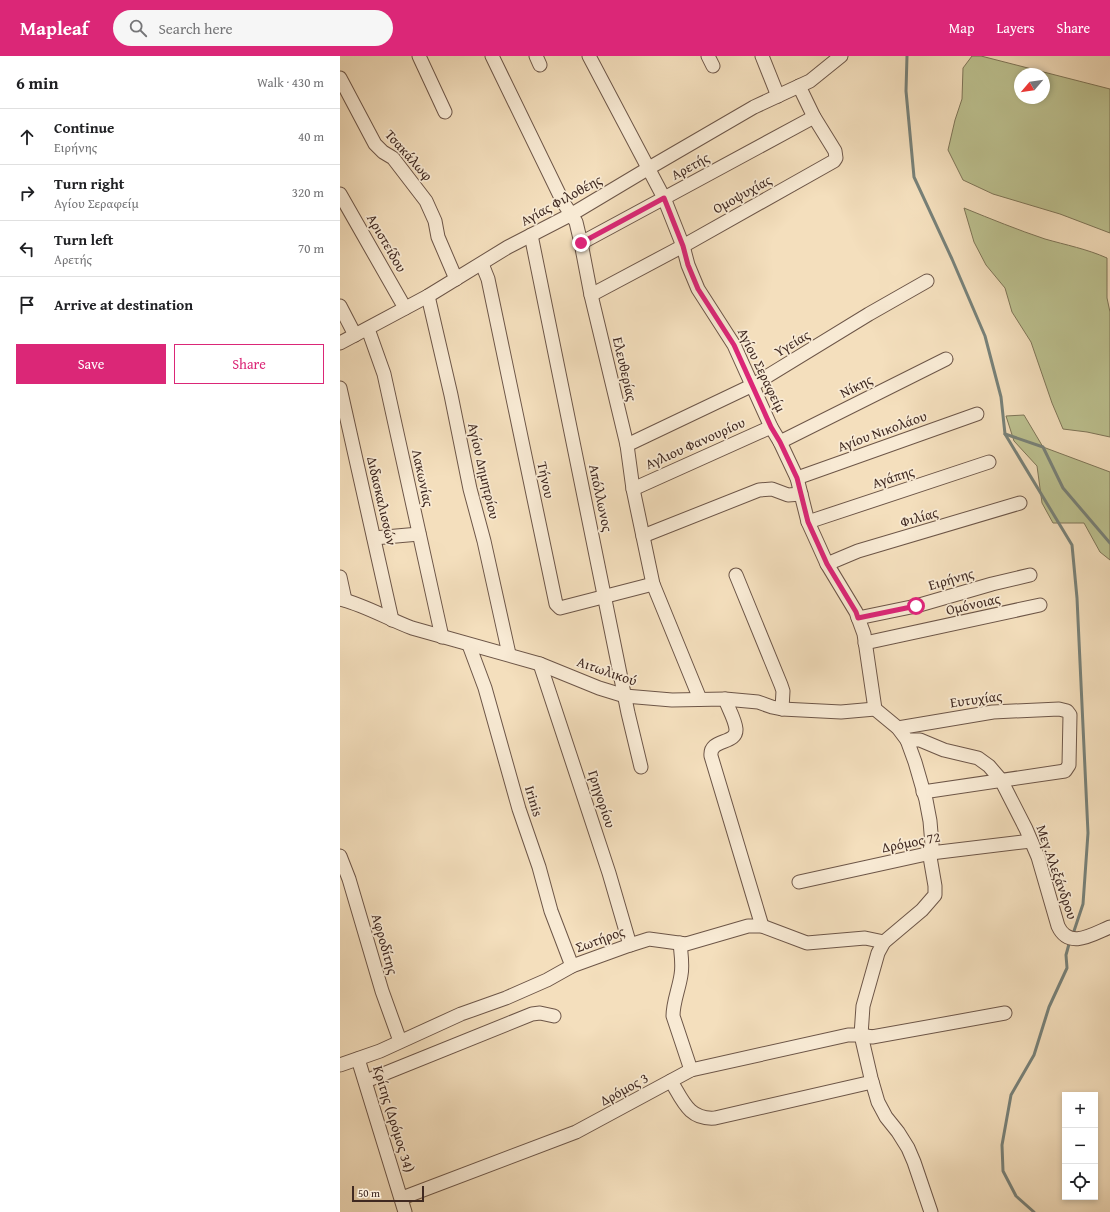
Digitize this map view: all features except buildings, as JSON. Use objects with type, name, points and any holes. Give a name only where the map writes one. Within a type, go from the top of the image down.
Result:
[{"type":"street","points":[[419,56],[446,112]]},
{"type":"street","name":"Ελευθερίας","points":[[492,56],[563,202],[576,222],[591,295],[627,445],[633,489],[653,584],[700,699]]},
{"type":"street","name":"Αγίου Σεραφείμ","points":[[589,56],[664,198],[698,289],[734,345],[771,427],[780,442],[797,478],[808,522],[827,564],[856,612],[864,634],[875,709]]},
{"type":"street","points":[[762,56],[778,96]]},
{"type":"street","name":"Αγίας Φιλοθέης","points":[[340,343],[428,296],[508,247],[572,214],[649,168],[778,96],[805,84],[841,56]]},
{"type":"street","name":"Τσακάλωφ","points":[[340,78],[375,144],[382,152],[393,158],[426,201],[433,216],[438,236],[456,279]]},
{"type":"street","name":"Ομοψυχίας","points":[[591,295],[683,246],[834,161],[836,158],[835,151],[814,117],[805,84]]},
{"type":"street","name":"Αρετής","points":[[581,243],[814,117]]},
{"type":"street","name":"Αριστείδου","points":[[340,194],[405,308]]},
{"type":"street","name":"Απόλλωνος","points":[[531,235],[628,713],[641,767]]},
{"type":"street","name":"Τήνου","points":[[482,264],[488,280],[556,604],[560,608],[653,584]]},
{"type":"street","name":"Υγείας","points":[[627,445],[753,385],[926,281]]},
{"type":"street","name":"Αγίου Δημητρίου","points":[[428,296],[451,395],[470,489],[484,541],[509,654]]},
{"type":"street","points":[[340,306],[355,335]]},
{"type":"street","name":"Λακωνίας","points":[[368,328],[384,374],[442,637]]},
{"type":"street","name":"Νίκης","points":[[780,442],[946,359]]},
{"type":"street","name":"Διδασκαλισσών","points":[[340,388],[392,620]]},
{"type":"street","name":"Αγίου Νικολάου","points":[[797,478],[977,414]]},
{"type":"street","name":"Αγλιου Φανουρίου","points":[[633,489],[771,427]]},
{"type":"street","name":"Αγάπης","points":[[808,522],[989,462]]},
{"type":"street","points":[[643,536],[759,490],[772,490],[788,495],[801,494]]},
{"type":"street","name":"Φιλίας","points":[[827,564],[858,552],[1020,503]]},
{"type":"street","points":[[374,538],[419,534]]},
{"type":"street","points":[[736,575],[781,685],[783,691],[782,709]]},
{"type":"street","name":"Ειρήνης","points":[[858,618],[916,606],[992,584],[1030,575]]},
{"type":"street","points":[[340,577],[342,599]]},
{"type":"street","name":"Αιτωλικού","points":[[342,599],[359,604],[392,620],[442,637],[509,654],[540,664],[599,688],[625,696],[666,700],[725,699],[758,702],[782,709],[841,712],[875,709]]},
{"type":"street","name":"Ομόνοιας","points":[[865,644],[1040,605]]},
{"type":"street","name":"Irinis","points":[[469,645],[485,688],[519,809],[539,867],[551,911],[572,966]]},
{"type":"street","name":"Γρηγορίου","points":[[540,664],[602,851],[630,945]]},
{"type":"street","points":[[725,699],[736,732],[730,739],[714,745],[711,750],[711,756],[762,926]]},
{"type":"street","points":[[875,709],[898,728],[906,740],[915,762],[930,821],[932,845],[930,857],[935,895],[922,910],[884,942],[878,953],[863,1006],[865,1036],[872,1082],[878,1102],[886,1117],[908,1148],[931,1212]]},
{"type":"street","name":"Ευτυχίας","points":[[898,728],[993,712],[1058,709],[1067,711],[1071,717],[1069,765],[1067,769],[1063,771],[1001,780]]},
{"type":"street","name":"Μεγ.Αλεξάνδρου","points":[[906,740],[920,740],[944,750],[978,758],[989,766],[1001,780],[1038,856],[1058,926],[1063,935],[1072,939],[1080,938],[1110,926]]},
{"type":"street","points":[[923,792],[1001,780]]},
{"type":"street","name":"Δρόμος 72","points":[[799,882],[931,853],[1031,841]]},
{"type":"street","name":"Αφροδίτης","points":[[340,856],[349,878],[382,991],[400,1041]]},
{"type":"street","name":"Σωτήρος","points":[[340,1065],[358,1059],[461,1014],[513,995],[547,980],[572,966],[649,939],[686,944],[748,926],[762,926],[807,943],[865,938],[884,942]]},
{"type":"street","points":[[680,944],[682,968],[673,1009],[673,1016],[691,1070]]},
{"type":"street","points":[[366,1081],[532,1014],[540,1013],[554,1016]]},
{"type":"street","name":"Δρόμος 3","points":[[402,1198],[576,1132],[691,1070],[848,1035],[865,1036],[1005,1013]]},
{"type":"street","name":"Κρίτης (Δρόμος 34)","points":[[358,1059],[402,1198],[405,1212]]},
{"type":"street","points":[[671,1081],[691,1112],[698,1117],[706,1119],[872,1082]]},
{"type":"green space","points":[[972,56],[981,56],[1028,68],[1014,68],[1014,104],[1050,104],[1050,74],[1110,89],[1110,233],[1060,214],[993,194],[963,180],[948,150],[962,99],[963,68]]},
{"type":"green space","points":[[964,208],[1035,236],[1107,258],[1107,298],[1110,312],[1110,437],[1063,429],[1052,403],[1031,342],[1012,312],[1005,288],[986,265],[974,242]]},
{"type":"green space","points":[[1024,415],[1043,447],[1110,472],[1110,560],[1100,552],[1084,523],[1053,523],[1042,503],[1037,466],[1014,441],[1006,416]]},
{"type":"waterway","points":[[907,56],[906,91],[914,177],[952,259],[985,336],[1001,397],[1005,434],[1072,545],[1077,598],[1088,833],[1083,904],[1073,934]]},
{"type":"waterway","points":[[1005,434],[1043,447],[1063,488],[1110,543]]},
{"type":"waterway","points":[[1034,1212],[1016,1196],[1003,1171],[1002,1145],[1011,1095],[1034,1055],[1049,1007],[1067,968],[1066,955],[1069,944]]},
{"type":"route","points":[[581,243],[664,198],[698,289],[734,345],[771,427],[780,442],[797,478],[808,522],[827,564],[856,612],[858,618],[916,606]]}]
